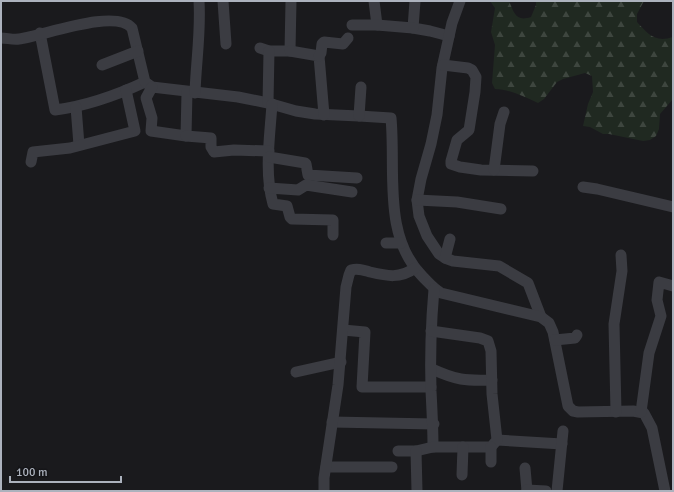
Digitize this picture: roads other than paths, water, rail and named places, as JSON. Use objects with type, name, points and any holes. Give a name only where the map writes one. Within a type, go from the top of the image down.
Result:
[{"type":"street","points":[[186,136],[200,23],[200,1]]},
{"type":"street","points":[[223,1],[226,44]]},
{"type":"street","points":[[290,51],[291,1]]},
{"type":"street","points":[[374,1],[377,25]]},
{"type":"street","points":[[413,28],[414,1]]},
{"type":"street","points":[[460,1],[449,36],[443,65],[437,115],[417,200],[419,216],[427,236],[439,254],[445,258],[453,261],[499,266],[528,283],[541,317]]},
{"type":"street","points":[[1,38],[19,39],[82,24],[112,20],[127,24],[132,28],[149,85],[146,98],[152,118],[151,131]]},
{"type":"street","points":[[352,25],[377,25],[413,28],[449,36]]},
{"type":"street","points":[[40,33],[55,109],[76,107],[126,90],[149,85],[191,92],[238,97],[270,103],[296,111],[324,115],[391,118],[396,221],[401,243],[415,268],[434,289],[441,294],[541,317],[549,322],[555,340],[568,406],[572,411],[578,412],[641,412],[646,415],[652,428],[665,491]]},
{"type":"street","points":[[324,115],[319,56],[321,53],[322,44],[324,42],[343,44],[348,38]]},
{"type":"street","points":[[319,56],[290,51],[265,50],[270,103],[269,188],[273,204],[287,206],[292,219],[333,220],[333,235]]},
{"type":"street","points":[[102,65],[138,51]]},
{"type":"street","points":[[443,65],[468,68],[472,70],[476,77],[469,130],[457,140],[453,150],[451,163],[460,167],[481,170],[533,171]]},
{"type":"street","points":[[359,116],[361,87]]},
{"type":"street","points":[[126,90],[135,131]]},
{"type":"street","points":[[76,107],[79,145]]},
{"type":"street","points":[[494,170],[500,124],[504,112]]},
{"type":"street","points":[[31,162],[33,152],[79,145],[135,131],[151,131],[211,138],[211,148],[214,152],[234,150],[269,154],[305,163],[308,175],[357,178]]},
{"type":"street","points":[[269,188],[298,190],[306,185],[352,192]]},
{"type":"street","points":[[583,186],[673,207]]},
{"type":"street","points":[[417,200],[457,202],[501,209]]},
{"type":"street","points":[[445,258],[450,239]]},
{"type":"street","points":[[386,243],[401,243]]},
{"type":"street","points":[[616,412],[614,324],[622,271],[622,255]]},
{"type":"street","points":[[324,491],[326,466],[341,362],[346,287],[351,270],[356,269],[394,276],[401,275],[415,268]]},
{"type":"street","points":[[641,412],[649,353],[661,316],[657,300],[660,282],[673,286]]},
{"type":"street","points":[[433,447],[434,424],[431,387],[431,331],[434,289]]},
{"type":"street","points":[[343,330],[365,332],[362,386],[431,387]]},
{"type":"street","points":[[431,331],[480,338],[488,341],[491,351],[494,444],[491,462]]},
{"type":"street","points":[[555,340],[575,338],[577,335]]},
{"type":"street","points":[[296,372],[341,362]]},
{"type":"street","points":[[432,369],[461,380],[492,380]]},
{"type":"street","points":[[332,422],[434,424]]},
{"type":"street","points":[[557,491],[563,431]]},
{"type":"street","points":[[398,451],[416,451],[433,447],[463,447],[494,444],[562,444]]},
{"type":"street","points":[[462,475],[463,447]]},
{"type":"street","points":[[416,451],[417,491]]},
{"type":"street","points":[[326,466],[392,467]]},
{"type":"street","points":[[526,468],[527,491],[546,491]]}]
